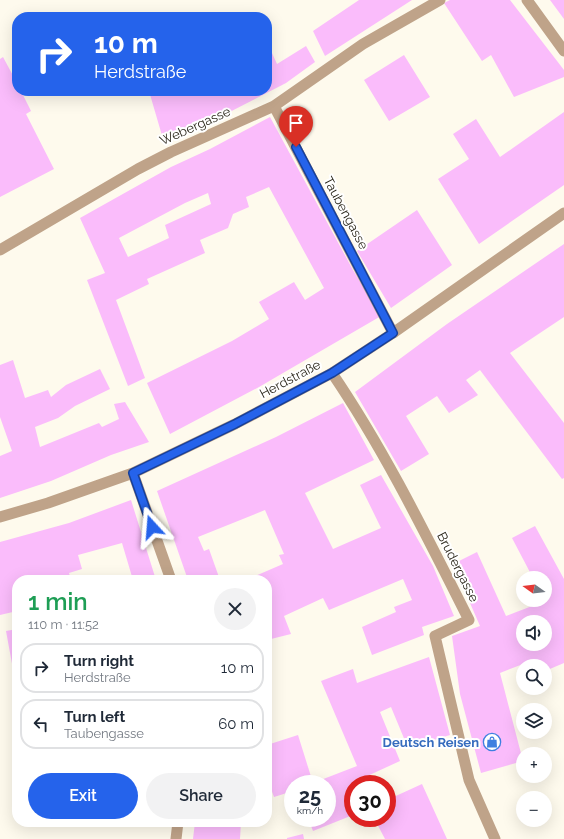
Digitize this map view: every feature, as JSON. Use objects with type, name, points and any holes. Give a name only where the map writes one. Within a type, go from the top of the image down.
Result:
[{"type":"street","name":"Webergasse","points":[[0,250],[138,169],[171,152],[274,106],[363,44],[440,0]]},
{"type":"street","points":[[527,0],[564,51]]},
{"type":"street","name":"Taubengasse","points":[[274,106],[393,333]]},
{"type":"street","name":"Herdstraße","points":[[0,516],[48,503],[133,473],[235,424],[332,373],[393,333],[564,213]]},
{"type":"street","name":"Brudergasse","points":[[332,373],[351,400],[401,484],[469,620],[435,636],[469,780],[495,839]]},
{"type":"street","points":[[133,473],[169,575]]},
{"type":"street","points":[[176,839],[177,827]]},
{"type":"building","points":[[359,0],[412,0],[325,56],[313,31]]},
{"type":"building","points":[[450,0],[510,0],[564,70],[564,77],[514,97],[491,55],[482,61],[444,3]]},
{"type":"building","points":[[550,0],[564,0],[564,19]]},
{"type":"building","points":[[306,46],[315,62],[286,83],[272,90],[272,53],[277,64]]},
{"type":"building","points":[[404,55],[430,97],[389,121],[364,80]]},
{"type":"building","points":[[3,57],[12,74],[12,96],[24,96],[31,111],[26,114],[54,169],[0,197],[0,59]]},
{"type":"building","points":[[150,96],[261,96],[214,120],[163,139]]},
{"type":"building","points":[[564,112],[564,185],[479,244],[438,179],[469,159],[453,134],[476,119],[500,157]]},
{"type":"building","points":[[270,117],[353,270],[381,316],[259,387],[170,434],[147,383],[232,341],[269,319],[259,302],[294,282],[305,300],[324,288],[269,187],[246,197],[249,207],[233,214],[228,228],[200,240],[205,253],[147,279],[149,284],[116,300],[145,378],[128,386],[87,280],[105,273],[80,218],[171,167],[210,149]],"holes":[[[208,193],[211,204],[165,225],[169,238],[128,257],[119,238],[185,203]]]},
{"type":"building","points":[[417,210],[452,265],[391,308],[357,251]]},
{"type":"building","points":[[564,244],[564,317],[510,353],[564,423],[564,478],[562,479],[480,370],[466,380],[478,395],[449,413],[437,396],[406,416],[429,454],[401,471],[355,392],[447,324]]},
{"type":"building","points":[[13,360],[25,398],[48,390],[51,397],[66,385],[100,369],[110,389],[75,406],[58,418],[35,427],[40,447],[99,423],[102,427],[119,419],[114,404],[125,402],[149,442],[111,455],[51,481],[0,498],[0,456],[12,451],[0,417],[0,365]]},
{"type":"building","points":[[343,403],[374,460],[305,493],[333,549],[381,528],[360,485],[381,475],[433,566],[454,616],[422,627],[424,635],[372,655],[362,627],[396,612],[394,607],[412,600],[403,579],[329,610],[323,598],[284,616],[291,634],[272,639],[272,575],[258,575],[283,564],[279,555],[284,554],[265,510],[198,537],[204,551],[209,549],[218,575],[186,575],[157,491],[276,437]]},
{"type":"building","points":[[131,500],[154,575],[132,575],[122,543],[78,555],[82,569],[69,573],[70,575],[12,575],[12,612],[0,615],[0,542],[69,523]]},
{"type":"building","points":[[535,526],[564,579],[564,663],[552,668],[552,659],[516,659],[516,667],[500,673],[516,739],[519,747],[516,747],[516,763],[481,773],[460,694],[452,636],[480,626],[453,564],[477,552],[506,616],[529,607],[552,607],[552,571],[529,571],[512,538]]},
{"type":"building","points":[[12,630],[12,664],[6,631]]},
{"type":"building","points":[[429,657],[450,735],[408,748],[391,707],[380,712],[400,761],[370,775],[344,775],[344,819],[336,822],[336,775],[334,775],[357,766],[321,681],[353,669],[357,683]]},
{"type":"building","points":[[298,735],[310,775],[284,775],[284,794],[274,797],[272,792],[272,743]]},
{"type":"building","points":[[422,784],[447,839],[385,839],[379,827],[396,827],[396,796]]},
{"type":"building","points":[[194,827],[241,827],[240,839],[193,839]]},
{"type":"building","points":[[311,827],[323,827],[313,831]]},
{"type":"building","points":[[303,834],[304,839],[287,839],[287,838]]},
{"type":"place","name":"Deutsch Reisen","points":[[492,742]]},
{"type":"route","points":[[152,527],[133,473],[235,424],[332,373],[393,333],[296,147]]}]
